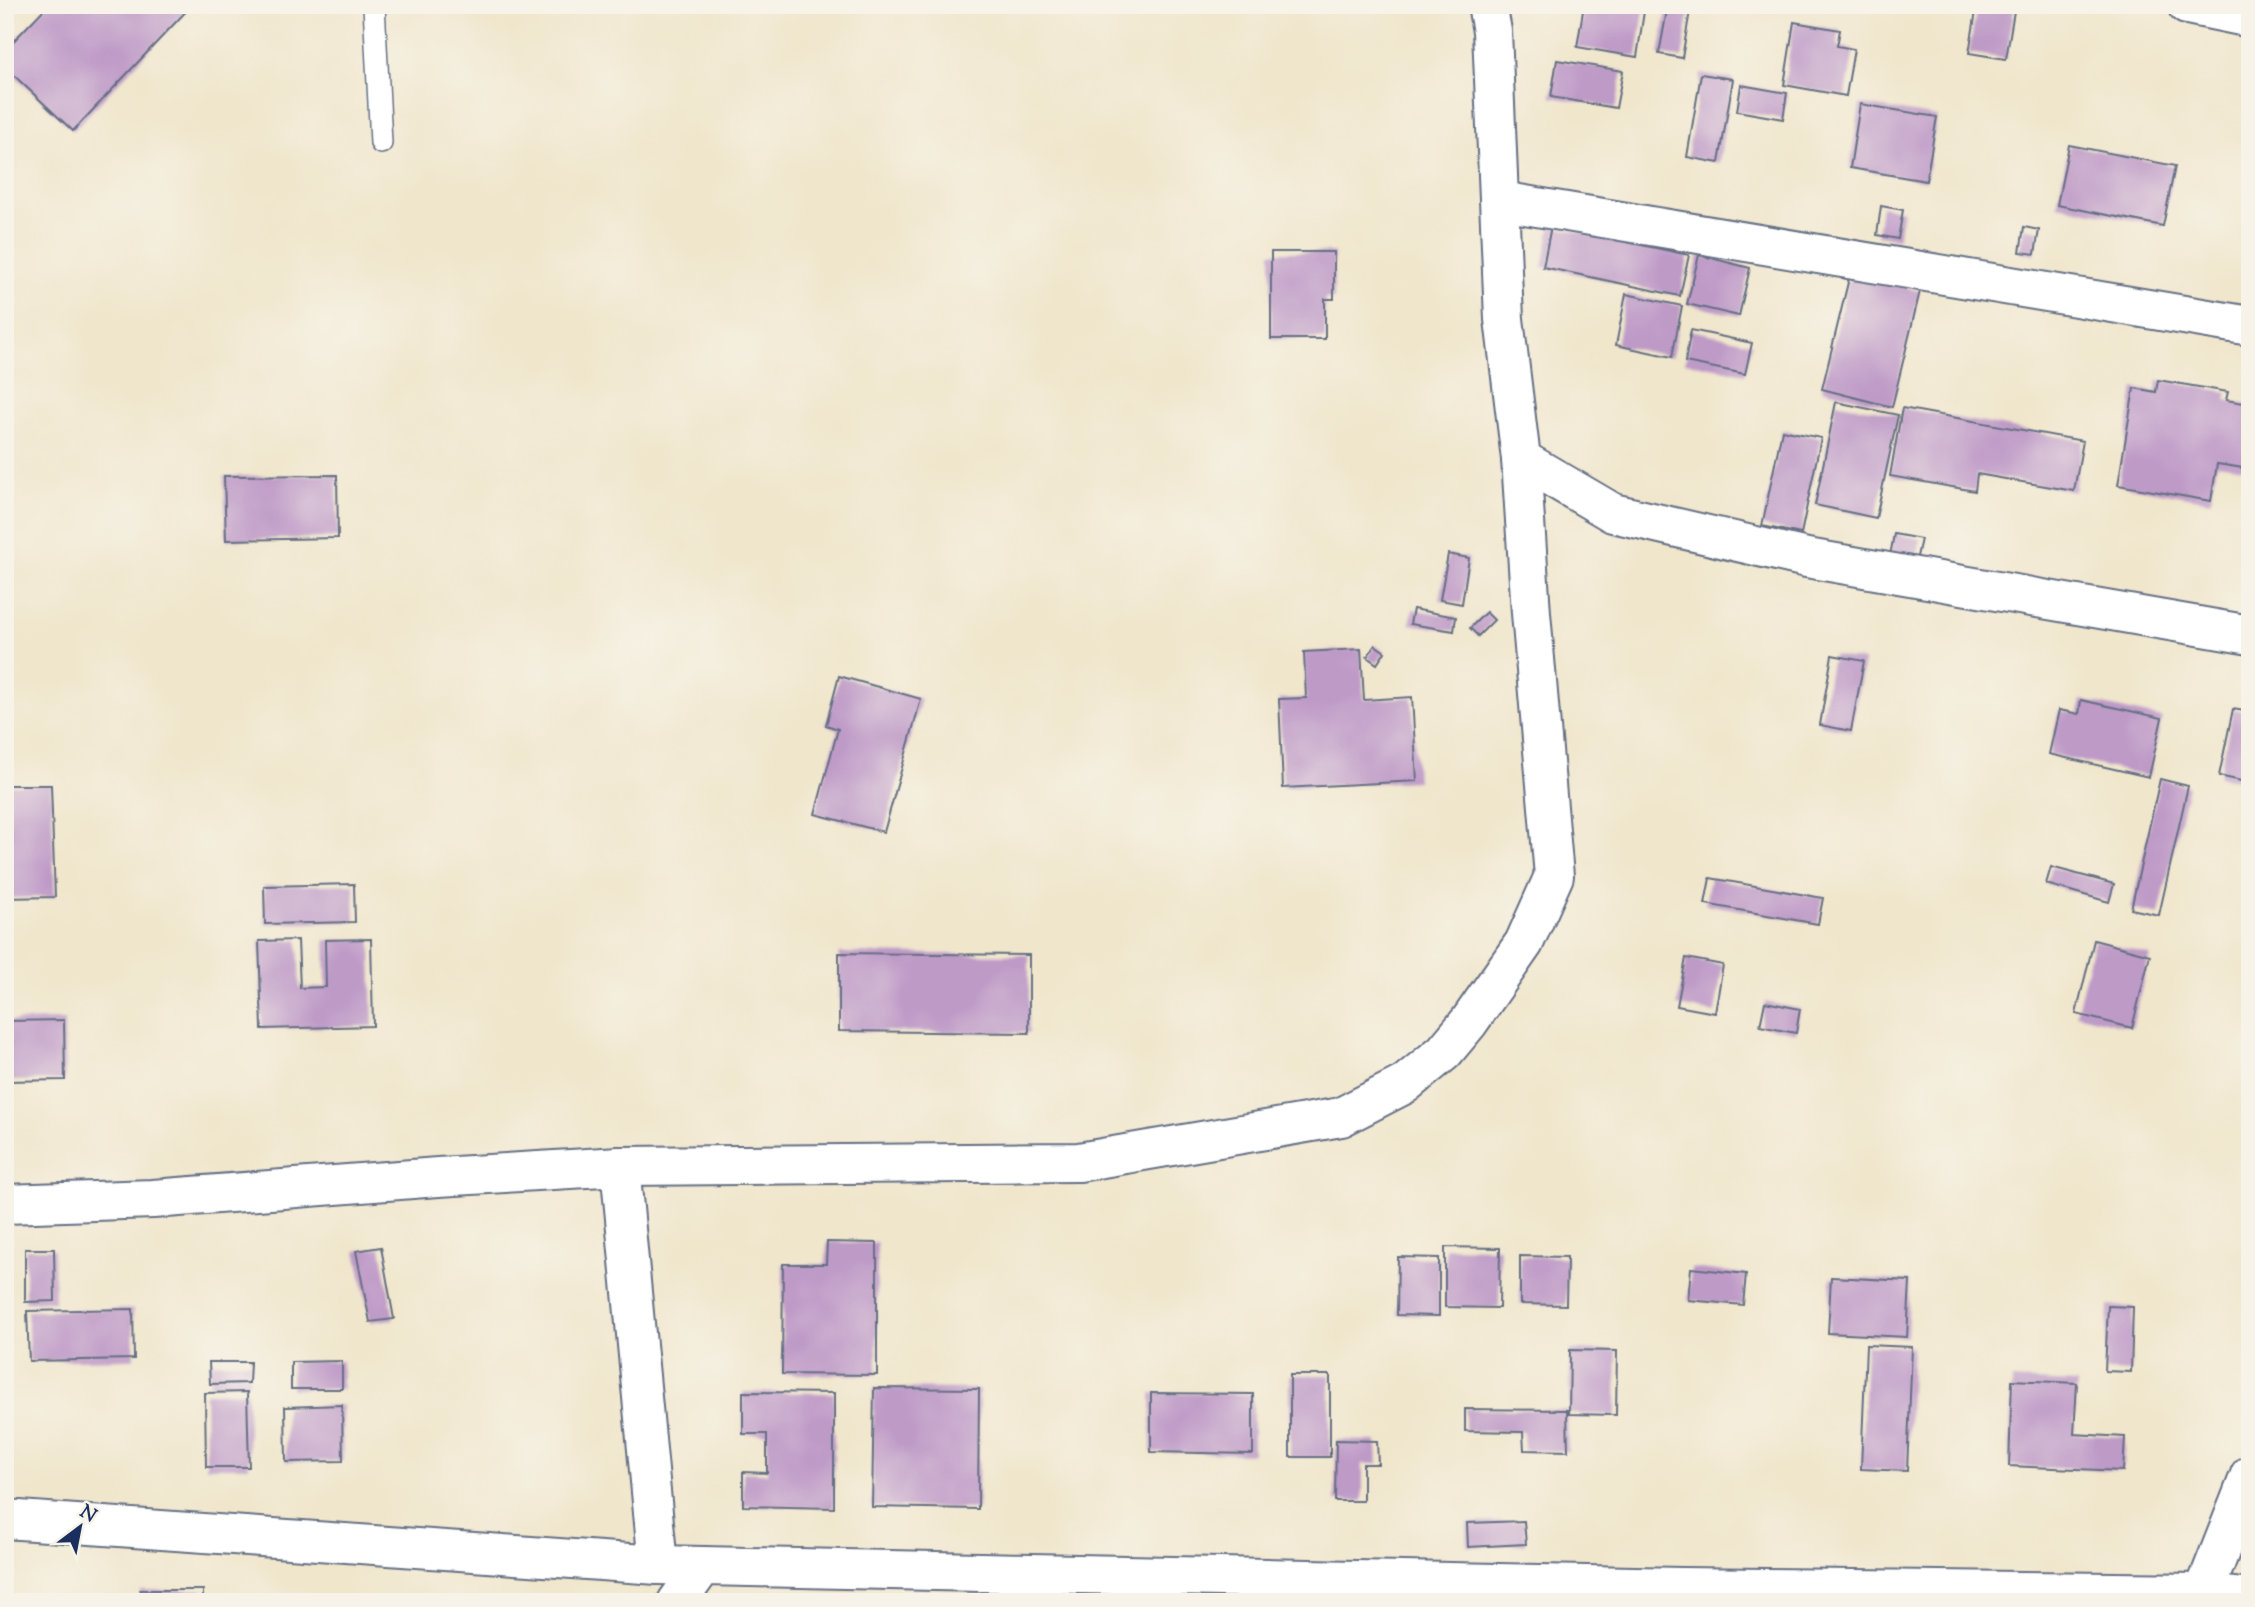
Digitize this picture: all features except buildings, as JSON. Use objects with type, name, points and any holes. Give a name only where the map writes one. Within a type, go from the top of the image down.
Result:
[{"type":"street","points":[[5,1204],[153,1199],[620,1166],[1079,1162],[1341,1116],[1405,1084],[1444,1052],[1469,1023],[1524,943],[1554,876],[1531,613],[1521,459],[1504,320],[1492,31],[1487,5]]},
{"type":"street","points":[[2187,5],[2250,18]]},
{"type":"street","points":[[1501,201],[2250,326]]},
{"type":"street","points":[[1521,459],[1613,513],[1807,558],[2250,635]]},
{"type":"street","points":[[620,1166],[658,1565]]},
{"type":"street","points":[[2201,1597],[2250,1475]]},
{"type":"street","points":[[5,1519],[658,1565],[1111,1588],[2250,1599]]},
{"type":"street","points":[[677,1602],[703,1566]]},
{"type":"lane","points":[[374,5],[381,143]]}]
